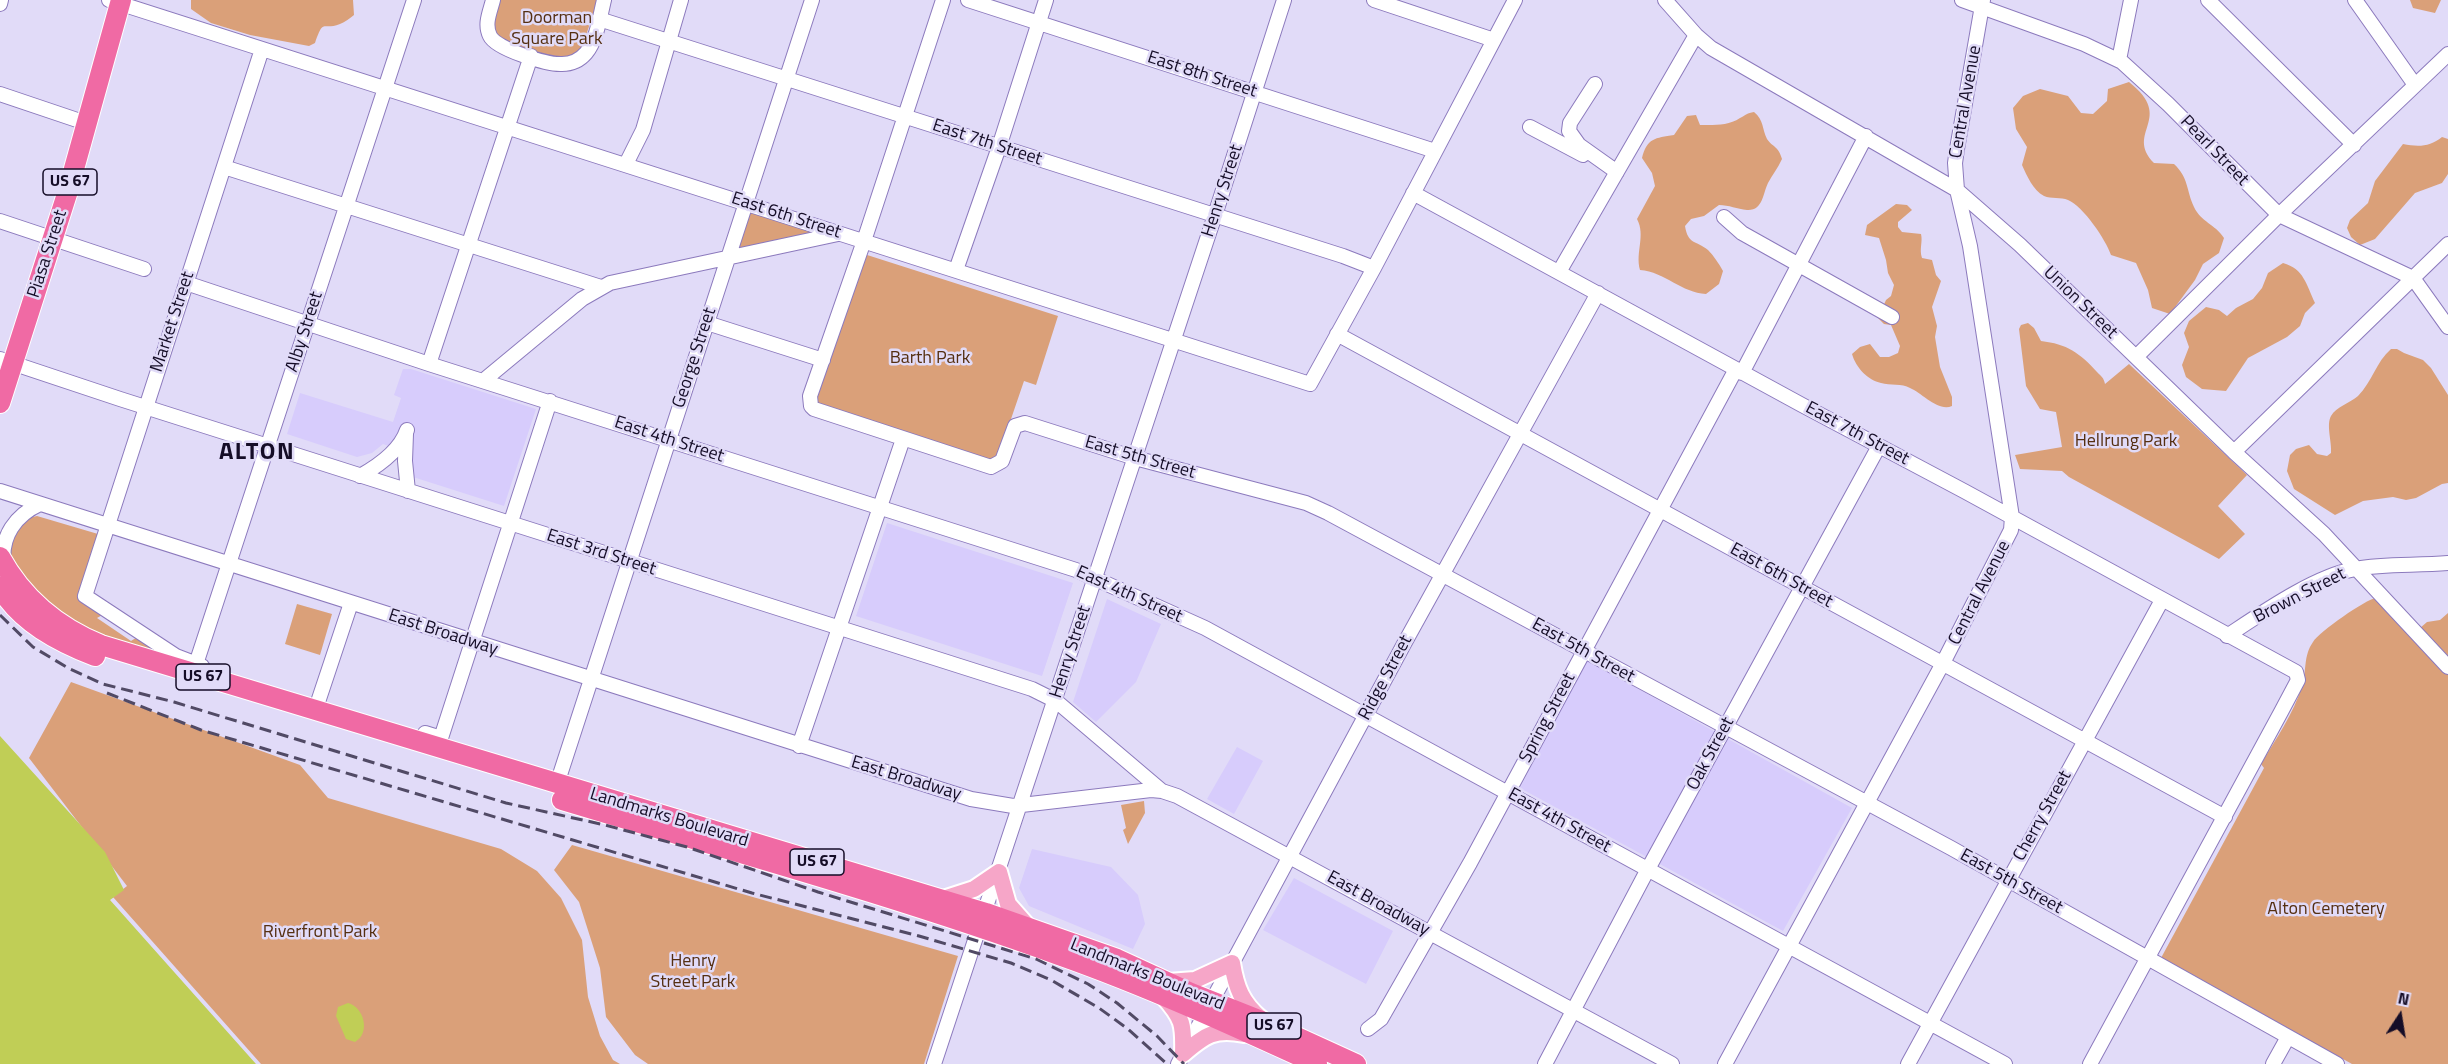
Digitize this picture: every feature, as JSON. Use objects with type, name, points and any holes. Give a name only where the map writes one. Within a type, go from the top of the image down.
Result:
[{"type":"highway","name":"Piasa Street","points":[[0,404],[6,361],[53,240],[117,1]]},
{"type":"highway","name":"Landmarks Boulevard","points":[[2,561],[13,579],[39,608],[66,628],[101,645],[943,899],[983,920],[1356,1064]]},
{"type":"highway","name":"Landmarks Boulevard","points":[[0,587],[6,598],[38,627],[64,644],[98,657],[897,900],[1030,930],[1117,959],[1164,988]]},
{"type":"highway","name":"Landmarks Boulevard","points":[[1261,1029],[1317,1064]]},
{"type":"main road","points":[[943,899],[974,889],[999,872],[1008,904],[1030,930]]},
{"type":"main road","points":[[1181,1059],[1184,1031],[1179,1013],[1164,988],[1196,980],[1232,963],[1237,990],[1261,1029]]},
{"type":"main road","points":[[1181,1059],[1201,1038],[1226,1030],[1261,1029]]},
{"type":"street","points":[[0,4],[2,0]]},
{"type":"street","name":"Alby Street","points":[[196,664],[414,0]]},
{"type":"street","points":[[493,0],[487,22],[487,28],[493,41],[506,49],[555,64],[580,59],[586,53],[604,0]]},
{"type":"street","points":[[626,164],[643,130],[681,0]]},
{"type":"street","name":"George Street","points":[[557,784],[812,0]]},
{"type":"street","points":[[707,322],[823,360],[906,117],[943,0]]},
{"type":"street","name":"East 8th Street","points":[[968,0],[1435,151]]},
{"type":"street","points":[[956,270],[999,147],[1046,0]]},
{"type":"street","name":"Henry Street","points":[[934,1064],[1056,701],[1284,0]]},
{"type":"street","points":[[1374,0],[1494,40]]},
{"type":"street","points":[[1337,334],[1515,0]]},
{"type":"street","name":"Union Street","points":[[1665,0],[1696,35],[1711,48],[1957,190],[2027,251],[2235,452],[2324,534],[2448,667]]},
{"type":"street","name":"Pearl Street","points":[[1962,0],[1983,4],[2119,60],[2135,71],[2279,215],[2413,278],[2448,327]]},
{"type":"street","points":[[2119,60],[2131,0]]},
{"type":"street","points":[[2208,0],[2354,145]]},
{"type":"street","points":[[2355,0],[2415,85]]},
{"type":"street","name":"East 6th Street","points":[[117,1],[1310,384],[1337,334],[2225,818]]},
{"type":"street","name":"Central Avenue","points":[[1725,1064],[1867,805],[2009,536],[2012,517],[1998,440],[1970,246],[1957,190],[1955,164],[1983,4]]},
{"type":"street","name":"East 7th Street","points":[[599,19],[1215,215],[1374,268]]},
{"type":"street","points":[[1560,272],[1696,35]]},
{"type":"street","name":"Market Street","points":[[196,664],[176,656],[85,596],[262,49]]},
{"type":"street","points":[[2136,357],[2279,215],[2448,54]]},
{"type":"street","points":[[429,364],[531,56]]},
{"type":"street","points":[[1595,84],[1576,113],[1569,131],[1579,145],[1617,172]]},
{"type":"street","points":[[0,94],[86,123]]},
{"type":"street","points":[[1530,127],[1617,172]]},
{"type":"street","name":"Spring Street","points":[[1368,1029],[1381,1019],[1430,933],[1508,793],[1660,509],[1799,265],[1866,136]]},
{"type":"street","points":[[224,167],[600,287]]},
{"type":"street","name":"East 7th Street","points":[[1413,193],[2227,636],[2294,670],[2298,678],[2225,818]]},
{"type":"street","points":[[1724,217],[1742,233],[1892,317]]},
{"type":"street","points":[[0,222],[144,269]]},
{"type":"street","points":[[483,381],[582,299],[600,287],[620,280],[729,256],[842,234]]},
{"type":"street","points":[[2235,452],[2448,244]]},
{"type":"street","name":"East 4th Street","points":[[186,283],[429,364],[1076,570],[1204,628],[2005,1064]]},
{"type":"street","name":"Ridge Street","points":[[1181,1059],[1442,574],[1598,293]]},
{"type":"street","name":"East 5th Street","points":[[823,360],[810,396],[811,405],[818,411],[991,467],[1002,461],[1015,426],[1022,422],[1135,458],[1315,507],[2008,880],[2337,1064]]},
{"type":"street","name":"East 3rd Street","points":[[6,361],[628,562],[1032,689],[1056,701],[1162,791]]},
{"type":"street","points":[[196,664],[441,738],[550,401]]},
{"type":"street","points":[[360,476],[384,460],[407,430],[405,461],[408,491]]},
{"type":"street","points":[[800,746],[903,439]]},
{"type":"street","name":"Oak Street","points":[[1545,1064],[1724,728],[1879,446]]},
{"type":"street","name":"East Broadway","points":[[0,491],[971,799],[995,805],[1021,805],[1162,791],[1198,806],[1672,1064]]},
{"type":"street","points":[[2,561],[7,530],[20,515],[40,504]]},
{"type":"street","name":"Brown Street","points":[[2227,636],[2311,586],[2334,575],[2357,568],[2448,563]]},
{"type":"street","name":"Cherry Street","points":[[1908,1064],[2162,600]]},
{"type":"street","points":[[318,702],[351,603]]},
{"type":"street","points":[[2090,1064],[2225,818]]},
{"type":"street","points":[[2273,1064],[2288,1037]]},
{"type":"shaded area","points":[[403,369],[411,369],[536,409],[504,506],[413,477],[409,453],[383,444],[372,453],[357,457],[287,434],[300,393],[393,422],[401,398],[394,395]]},
{"type":"shaded area","points":[[887,523],[1073,583],[1042,676],[856,616]]},
{"type":"shaded area","points":[[1107,599],[1161,624],[1136,682],[1096,722],[1073,702]]},
{"type":"shaded area","points":[[1586,660],[1852,808],[1783,931],[1520,788]]},
{"type":"shaded area","points":[[0,736],[105,852],[124,890],[110,900],[256,1064],[0,1064]]},
{"type":"shaded area","points":[[1237,747],[1263,761],[1234,814],[1207,799]]},
{"type":"shaded area","points":[[1032,849],[1111,867],[1138,895],[1145,924],[1133,949],[1029,906],[1019,888]]},
{"type":"shaded area","points":[[1294,878],[1393,931],[1366,984],[1263,930]]},
{"type":"shaded area","points":[[348,1003],[354,1005],[364,1021],[363,1033],[355,1042],[346,1039],[336,1016],[338,1007]]},
{"type":"green space","points":[[191,0],[353,0],[354,15],[340,24],[322,27],[315,43],[309,46],[250,35],[211,23],[191,9]]},
{"type":"green space","name":"Doorman Square Park","points":[[498,0],[598,0],[582,47],[571,57],[555,59],[505,43],[497,37],[491,22]]},
{"type":"green space","points":[[2410,0],[2441,0],[2435,13],[2413,8]]},
{"type":"green space","points":[[2129,82],[2149,106],[2150,116],[2144,142],[2146,152],[2154,163],[2174,164],[2179,169],[2197,212],[2224,238],[2219,253],[2203,264],[2195,280],[2170,314],[2152,308],[2148,290],[2136,263],[2111,255],[2087,216],[2068,200],[2047,197],[2040,193],[2022,165],[2027,147],[2016,129],[2013,108],[2023,96],[2040,89],[2068,96],[2081,113],[2093,114],[2107,101],[2108,89]]},
{"type":"green space","points":[[1754,112],[1761,121],[1767,139],[1777,149],[1782,159],[1768,183],[1762,201],[1752,210],[1719,205],[1704,216],[1691,219],[1685,226],[1690,239],[1708,250],[1723,271],[1719,284],[1706,294],[1697,293],[1657,274],[1640,270],[1641,232],[1637,219],[1655,186],[1652,173],[1642,158],[1646,146],[1657,138],[1674,135],[1687,116],[1696,115],[1700,125],[1716,125],[1735,121]]},
{"type":"green space","points":[[2442,137],[2448,139],[2448,174],[2442,183],[2415,193],[2375,239],[2360,245],[2351,237],[2347,228],[2350,220],[2368,203],[2375,181],[2403,144],[2424,145],[2433,143]]},
{"type":"green space","points":[[1896,204],[1907,205],[1912,210],[1898,222],[1898,227],[1902,232],[1921,234],[1922,258],[1932,260],[1936,275],[1941,281],[1932,307],[1937,326],[1935,337],[1940,367],[1952,397],[1952,406],[1936,404],[1907,386],[1885,384],[1872,379],[1860,369],[1852,354],[1860,347],[1870,344],[1880,357],[1889,357],[1898,353],[1900,346],[1891,325],[1884,324],[1878,318],[1886,300],[1891,296],[1894,285],[1888,273],[1879,238],[1865,235],[1867,225]]},
{"type":"green space","points":[[748,207],[834,233],[733,252]]},
{"type":"green space","name":"Barth Park","points":[[864,254],[1058,316],[1036,385],[1024,381],[998,457],[994,461],[818,405],[815,399]]},
{"type":"green space","points":[[2283,263],[2300,273],[2315,303],[2305,313],[2300,326],[2287,337],[2248,358],[2226,391],[2202,389],[2186,377],[2182,365],[2189,347],[2184,333],[2189,321],[2206,307],[2219,310],[2227,316],[2253,299],[2262,288],[2268,273]]},
{"type":"green space","name":"Hellrung Park","points":[[2028,323],[2034,328],[2041,341],[2058,344],[2079,355],[2101,376],[2105,384],[2129,364],[2247,475],[2218,506],[2245,534],[2219,559],[2069,477],[2062,471],[2020,469],[2015,455],[2062,447],[2056,412],[2040,409],[2026,386],[2019,329],[2021,325]]},
{"type":"green space","points":[[2391,349],[2397,349],[2423,360],[2431,368],[2448,395],[2448,483],[2416,498],[2406,500],[2393,497],[2363,501],[2335,515],[2294,489],[2287,471],[2290,455],[2296,449],[2309,445],[2317,454],[2327,456],[2331,453],[2329,424],[2331,416],[2336,410],[2358,396],[2381,360]]},
{"type":"green space","points":[[37,516],[98,534],[79,597],[104,614],[97,618],[131,641],[139,636],[178,662],[135,649],[91,631],[52,606],[35,590],[15,563],[10,552],[13,533],[17,526]]},
{"type":"green space","name":"Alton Cemetery","points":[[2376,598],[2412,635],[2427,622],[2440,620],[2448,613],[2448,1064],[2352,1064],[2161,958],[2264,768],[2261,764],[2299,696],[2310,647],[2324,631],[2363,604]]},
{"type":"green space","points":[[297,604],[332,614],[320,655],[285,644]]},
{"type":"green space","name":"Riverfront Park","points":[[71,682],[300,765],[328,798],[501,849],[537,871],[561,898],[582,940],[588,997],[600,1036],[613,1060],[620,1064],[261,1064],[113,897],[127,886],[29,758]]},
{"type":"green space","points":[[1144,801],[1145,813],[1128,844],[1123,830],[1126,828],[1121,805]]},
{"type":"green space","name":"Henry Street Park","points":[[572,845],[958,956],[924,1064],[648,1064],[635,1055],[606,1017],[600,968],[579,902],[554,870]]},
{"type":"railway","points":[[0,615],[33,647],[68,668],[103,684],[174,702],[506,803],[605,825],[687,847],[818,892],[1036,959],[1088,984],[1117,1003],[1157,1036],[1184,1064]]},
{"type":"railway","points":[[107,693],[201,730],[752,893],[919,936],[1011,963],[1051,980],[1099,1008],[1128,1029],[1167,1064]]},
{"type":"district","name":"ALTON","points":[[257,453]]}]
